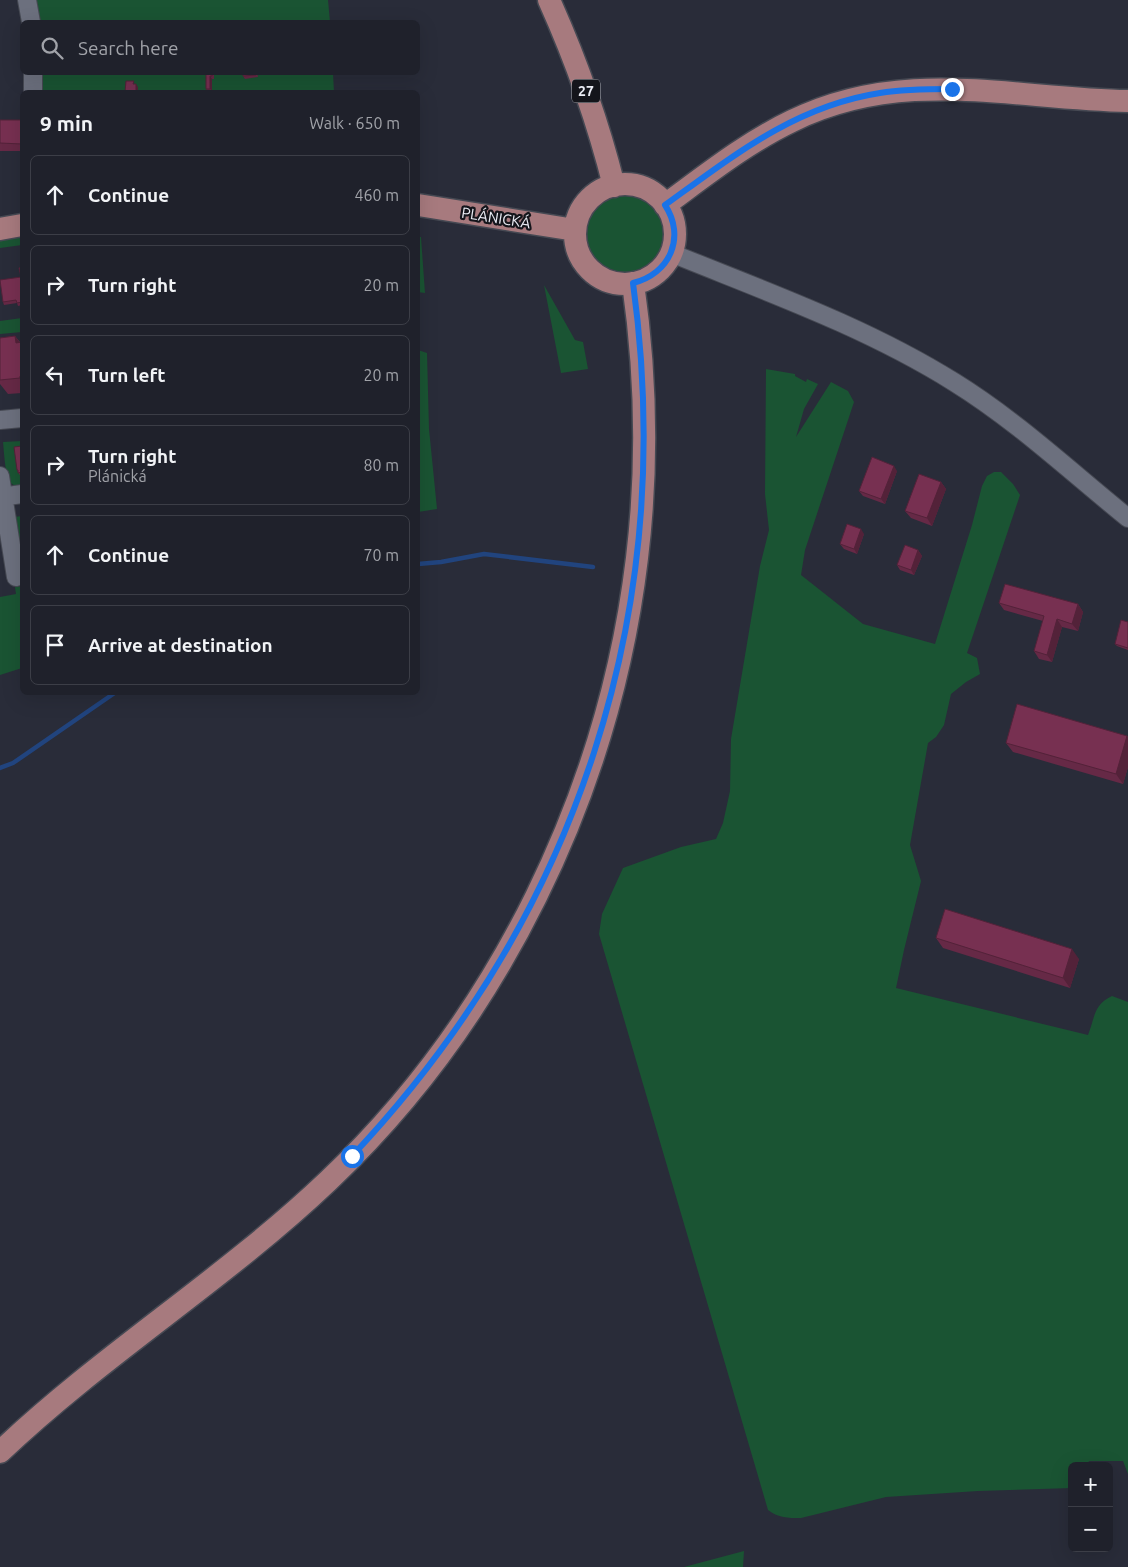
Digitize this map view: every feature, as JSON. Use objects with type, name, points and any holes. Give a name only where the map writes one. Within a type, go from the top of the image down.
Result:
[{"type":"main road","name":"27","points":[[549,0],[586,92],[614,186]]},
{"type":"main road","points":[[665,205],[753,142],[806,114],[837,102],[911,89],[979,90],[1069,98],[1128,100]]},
{"type":"main road","points":[[629,185],[645,188],[658,197],[665,205],[672,217],[674,240],[671,253],[656,273],[643,280],[622,284],[598,276],[583,260],[578,251],[576,241],[579,215],[587,202],[599,192],[614,186],[629,185]]},
{"type":"main road","name":"PLÁNICKÁ","points":[[420,205],[576,230]]},
{"type":"main road","points":[[0,228],[20,226]]},
{"type":"main road","points":[[0,1452],[78,1383],[262,1240],[332,1177],[392,1113],[439,1054],[485,987],[520,927],[560,844],[583,786],[611,693],[628,617],[639,534],[644,446],[640,347],[633,283]]},
{"type":"street","points":[[27,0],[32,20]]},
{"type":"street","points":[[33,75],[33,90]]},
{"type":"street","points":[[671,253],[844,324],[891,346],[934,370],[974,395],[1011,422],[1128,518]]},
{"type":"street","points":[[0,420],[20,418]]},
{"type":"street","points":[[0,476],[13,578]]},
{"type":"street","points":[[2,497],[20,494]]},
{"type":"green space","points":[[35,0],[328,0],[330,20],[39,20]]},
{"type":"green space","points":[[39,75],[333,75],[334,90],[38,90]]},
{"type":"green space","points":[[625,196],[640,199],[652,207],[660,219],[663,234],[660,249],[652,261],[640,269],[625,272],[610,269],[598,261],[590,249],[587,234],[590,219],[598,207],[610,199]]},
{"type":"green space","points":[[20,231],[20,245],[0,248],[0,234]]},
{"type":"green space","points":[[420,237],[421,237],[425,293],[420,292]]},
{"type":"green space","points":[[544,285],[575,340],[583,342],[588,369],[561,373]]},
{"type":"green space","points":[[20,318],[20,332],[0,334],[0,321]]},
{"type":"green space","points":[[420,351],[427,353],[429,429],[437,509],[420,512]]},
{"type":"green space","points":[[766,369],[795,374],[795,376],[806,382],[807,379],[818,384],[804,409],[796,437],[831,382],[848,391],[854,402],[805,550],[801,575],[863,624],[935,644],[972,525],[982,486],[987,476],[994,472],[1001,472],[1013,484],[1020,495],[967,653],[977,658],[980,674],[951,694],[944,725],[936,737],[928,743],[910,845],[921,881],[896,988],[1088,1035],[1096,1012],[1101,1004],[1112,996],[1128,1002],[1128,1474],[1123,1461],[1068,1462],[1068,1488],[978,1491],[886,1497],[801,1518],[783,1517],[768,1510],[599,934],[602,914],[623,868],[681,847],[716,839],[723,823],[730,791],[731,739],[760,566],[769,530],[765,494]]},
{"type":"green space","points":[[20,441],[20,487],[13,485],[7,475],[3,442]]},
{"type":"green space","points":[[20,516],[20,551],[14,517]]},
{"type":"green space","points":[[20,586],[20,669],[0,675],[0,597],[16,594],[15,587]]},
{"type":"green space","points":[[744,1551],[743,1567],[684,1567]]},
{"type":"building","points":[[206,75],[212,75],[210,76],[210,89],[206,89]]},
{"type":"building","points":[[126,81],[134,81],[133,84],[136,84],[136,90],[125,90]]},
{"type":"building","points":[[0,120],[20,120],[20,144],[0,143]]},
{"type":"building","points":[[20,277],[20,302],[17,303],[16,300],[3,302],[0,280]]},
{"type":"building","points":[[15,336],[16,343],[20,342],[20,378],[0,380],[0,338]]},
{"type":"building","points":[[20,446],[20,472],[18,473],[17,470],[14,447]]},
{"type":"building","points":[[872,457],[894,466],[881,499],[859,491]]},
{"type":"building","points":[[919,474],[941,482],[927,518],[905,511]]},
{"type":"building","points":[[847,524],[861,529],[854,549],[840,544]]},
{"type":"building","points":[[905,545],[918,550],[911,570],[897,565]]},
{"type":"building","points":[[1005,584],[1078,604],[1072,624],[1057,619],[1047,655],[1034,651],[1044,616],[999,603]]},
{"type":"building","points":[[1121,620],[1128,622],[1128,648],[1115,644]]},
{"type":"building","points":[[1017,704],[1127,736],[1116,774],[1006,743]]},
{"type":"building","points":[[945,909],[1072,949],[1063,978],[936,938]]},
{"type":"waterway","points":[[420,564],[484,554],[593,567]]},
{"type":"waterway","points":[[0,768],[13,763],[112,695]]},
{"type":"route","points":[[352,1156],[411,1090],[439,1054],[485,987],[536,896],[560,844],[583,786],[603,725],[631,598],[642,506],[644,446],[639,328],[633,283],[652,276],[669,258],[674,240],[674,226],[672,217],[665,205],[729,158],[765,135],[792,120],[821,108],[837,102],[880,93],[911,89],[952,89]]}]
